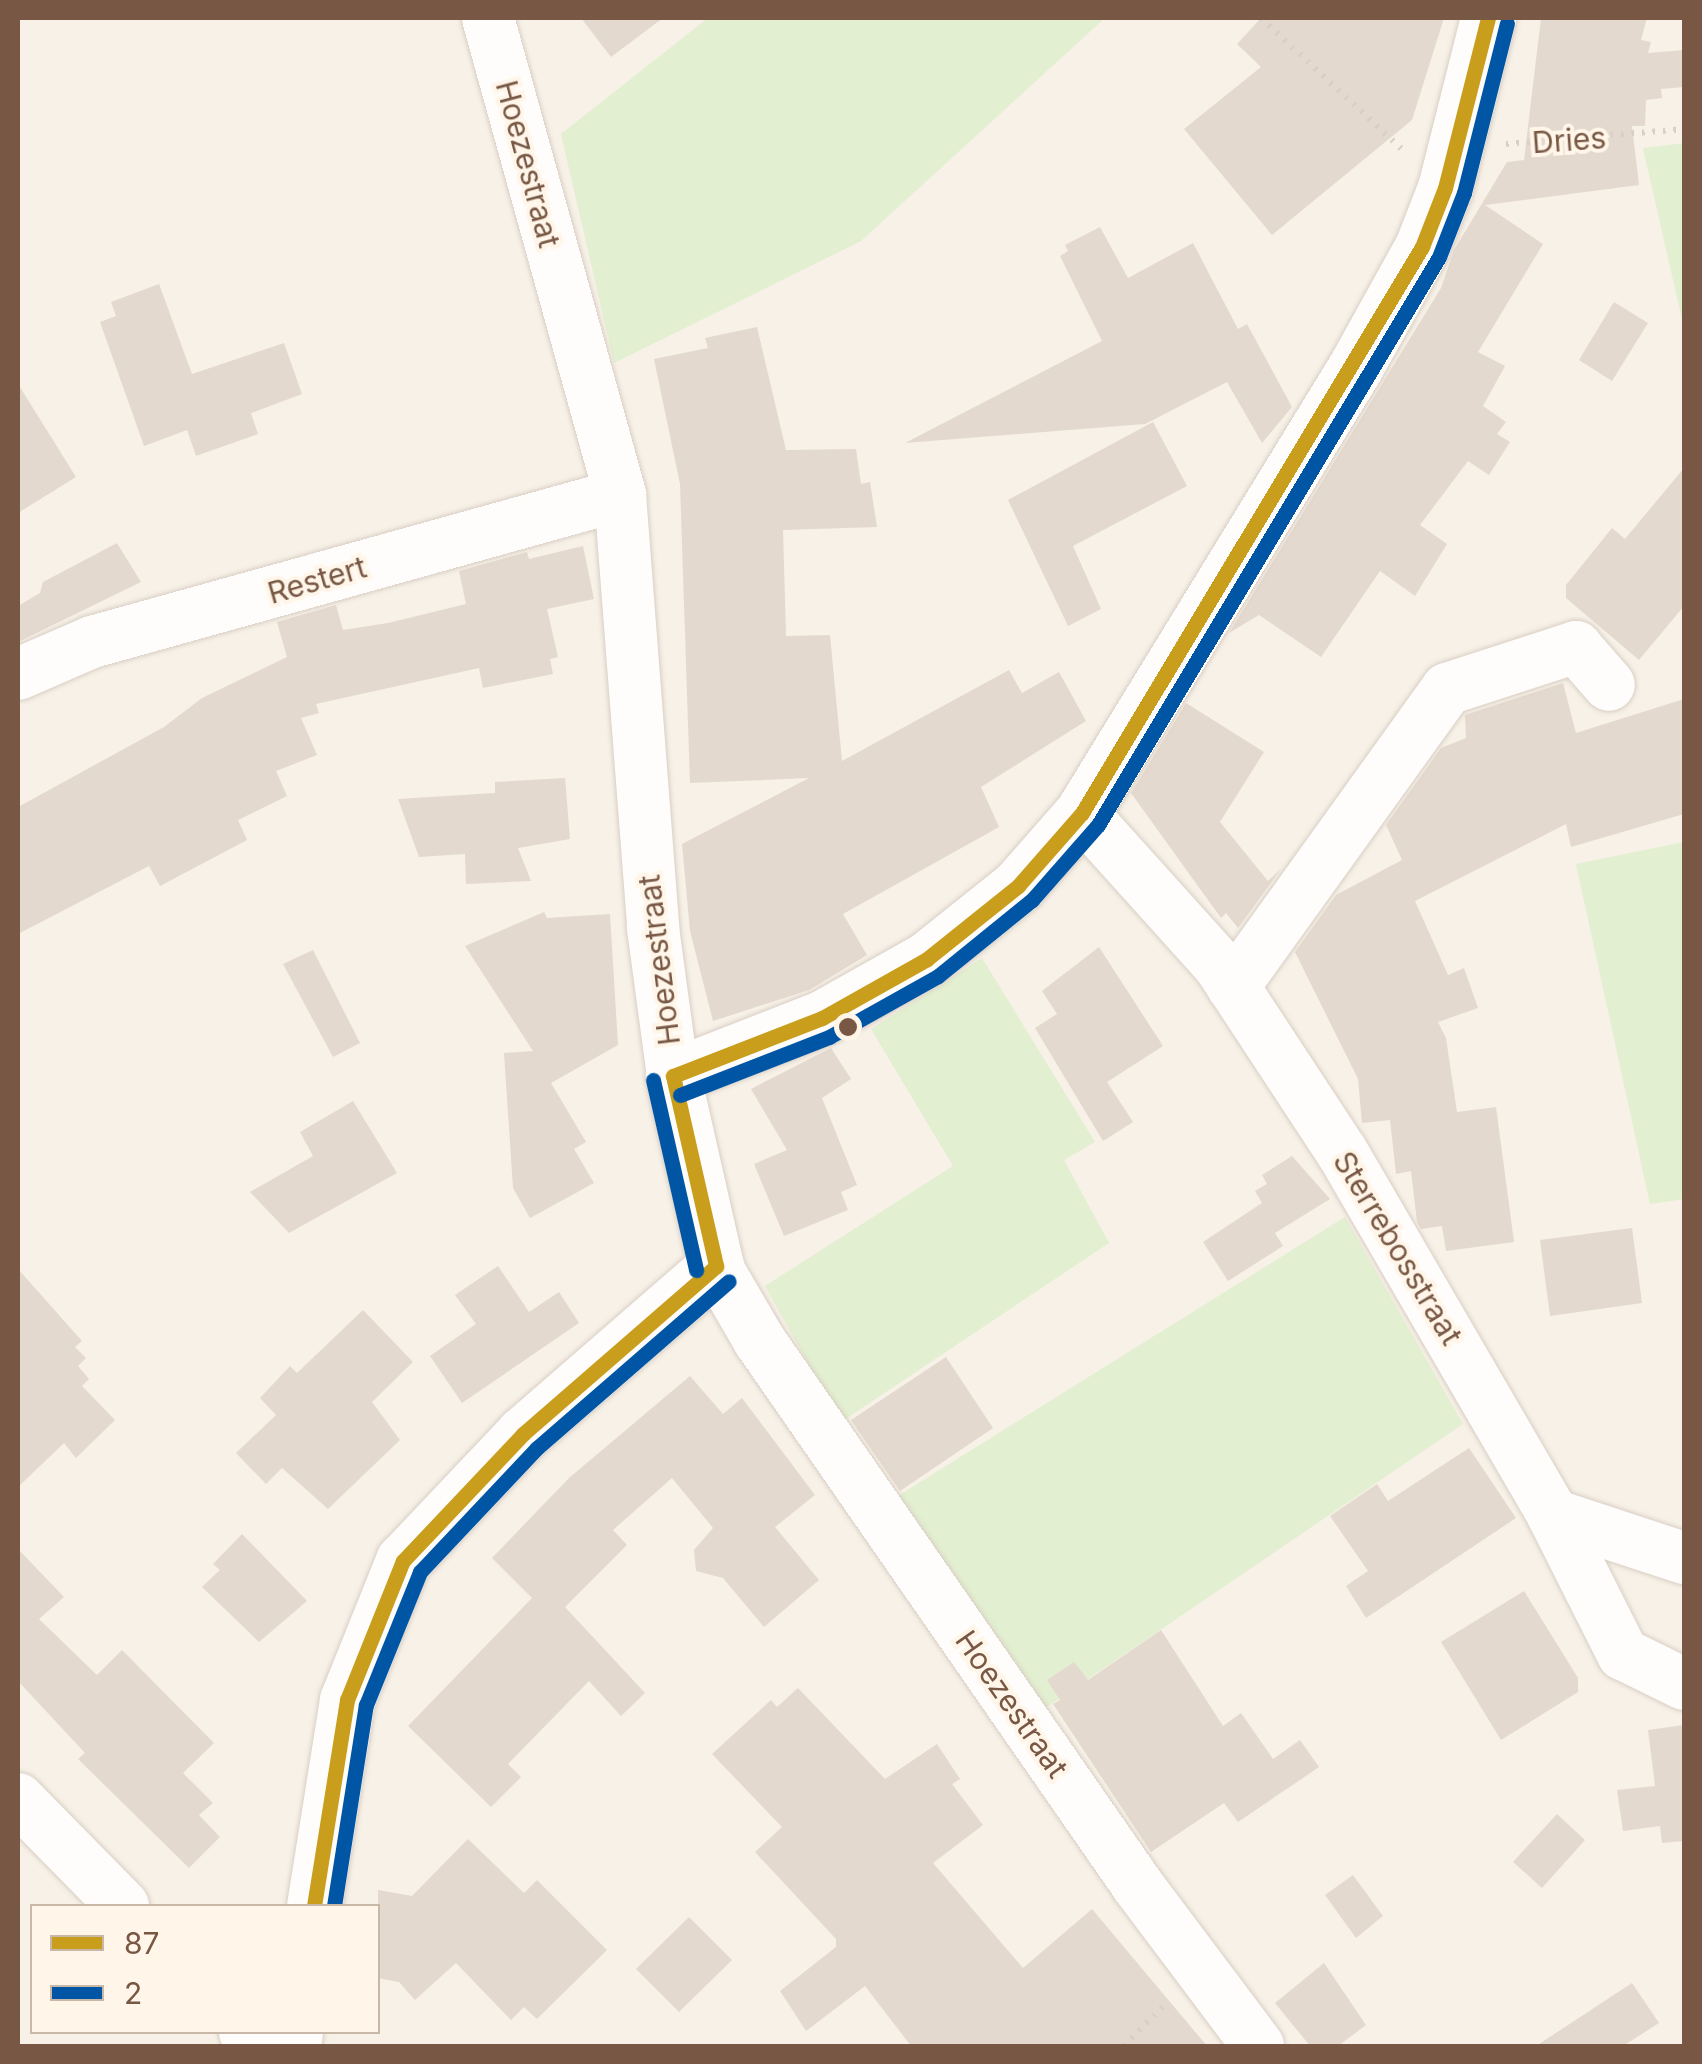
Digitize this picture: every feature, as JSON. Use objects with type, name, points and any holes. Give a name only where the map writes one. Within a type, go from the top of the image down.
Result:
[{"type":"street","name":"Hoezestraat","points":[[488,18],[620,495],[653,928],[673,1076],[716,1266],[770,1356],[1199,1969],[1258,2046]]},
{"type":"street","points":[[673,1076],[822,1018],[926,958],[1018,886],[1082,814],[1356,366],[1422,247],[1488,18]]},
{"type":"street","name":"Restert","points":[[18,674],[92,642],[620,495]]},
{"type":"street","points":[[1233,987],[1447,688],[1576,646],[1609,685]]},
{"type":"street","name":"Sterrebosstraat","points":[[1082,814],[1233,987],[1342,1152],[1553,1515],[1623,1654],[1684,1684]]},
{"type":"street","points":[[314,1904],[347,1700],[404,1561],[523,1434],[716,1266]]},
{"type":"street","points":[[1553,1515],[1684,1558]]},
{"type":"street","points":[[18,1799],[120,1904]]},
{"type":"path","points":[[1261,18],[1388,138]]},
{"type":"path","name":"Dries","points":[[1453,147],[1684,129]]},
{"type":"path","points":[[1124,2046],[1199,1969]]},
{"type":"green space","points":[[708,18],[1105,18],[861,241],[614,363],[561,134]]},
{"type":"green space","points":[[1684,143],[1684,328],[1643,148]]},
{"type":"green space","points":[[1684,842],[1684,1199],[1650,1204],[1576,864]]},
{"type":"green space","points":[[982,958],[1095,1142],[1064,1160],[1109,1243],[841,1422],[765,1286],[953,1166],[871,1029]]},
{"type":"green space","points":[[1345,1217],[1463,1424],[1044,1709],[893,1499]]},
{"type":"building","points":[[581,18],[663,18],[611,57]]},
{"type":"building","points":[[1261,18],[1444,18],[1412,120],[1272,235],[1184,129],[1261,67],[1237,44]]},
{"type":"building","points":[[1541,18],[1647,18],[1641,40],[1651,42],[1648,53],[1684,50],[1684,87],[1661,89],[1662,98],[1646,100],[1645,126],[1632,126],[1639,185],[1485,205],[1543,244],[1478,352],[1505,366],[1483,406],[1506,422],[1497,434],[1510,442],[1489,475],[1468,461],[1420,525],[1447,544],[1415,596],[1380,571],[1321,657],[1259,615],[1229,633],[1441,288],[1454,250],[1507,162],[1524,160]]},
{"type":"building","points":[[1100,227],[1128,278],[1193,243],[1238,329],[1247,324],[1292,407],[1262,443],[1227,382],[1145,424],[905,443],[1102,341],[1060,256],[1068,251],[1065,245]]},
{"type":"building","points":[[159,284],[192,374],[284,343],[302,394],[251,413],[258,434],[196,456],[187,430],[144,446],[100,322],[116,316],[111,302]]},
{"type":"building","points":[[1614,302],[1648,323],[1612,381],[1579,360]]},
{"type":"building","points":[[757,327],[786,450],[856,449],[861,484],[870,482],[877,527],[783,530],[786,636],[830,635],[842,761],[1009,670],[1022,693],[1059,672],[1086,721],[981,787],[999,827],[843,914],[867,955],[809,990],[713,1021],[690,931],[682,844],[809,778],[690,783],[680,484],[654,359],[708,348],[705,338]]},
{"type":"building","points":[[18,384],[76,477],[18,513]]},
{"type":"building","points":[[1153,422],[1187,486],[1073,546],[1101,609],[1068,626],[1008,500]]},
{"type":"building","points":[[1684,468],[1684,606],[1639,660],[1566,598],[1566,585],[1612,528],[1625,539]]},
{"type":"building","points":[[117,543],[141,582],[18,642],[18,606],[40,593],[43,582]]},
{"type":"building","points":[[583,546],[594,599],[547,609],[558,657],[550,659],[553,674],[483,688],[479,668],[316,704],[319,713],[301,718],[317,755],[276,771],[287,796],[238,820],[247,840],[160,886],[149,866],[18,934],[18,807],[164,727],[202,698],[287,657],[277,622],[336,605],[343,630],[466,604],[459,571],[527,552],[529,559]]},
{"type":"building","points":[[1563,683],[1576,733],[1684,699],[1684,814],[1571,847],[1566,824],[1415,901],[1448,975],[1464,968],[1478,1008],[1438,1022],[1446,1038],[1457,1112],[1496,1107],[1514,1242],[1446,1251],[1442,1226],[1421,1229],[1417,1222],[1411,1171],[1396,1174],[1390,1120],[1362,1123],[1358,1079],[1295,952],[1336,895],[1402,860],[1386,825],[1441,748],[1466,738],[1465,715]]},
{"type":"building","points":[[1186,703],[1264,752],[1220,822],[1268,881],[1281,869],[1238,928],[1226,913],[1221,918],[1131,793]]},
{"type":"building","points":[[565,778],[570,839],[518,848],[531,881],[466,884],[465,854],[419,857],[398,799],[495,793],[495,782]]},
{"type":"building","points":[[544,912],[547,918],[610,914],[618,1045],[551,1083],[586,1142],[574,1149],[594,1183],[530,1218],[513,1188],[504,1053],[533,1051],[465,946]]},
{"type":"building","points":[[1099,947],[1163,1046],[1107,1082],[1133,1122],[1103,1141],[1035,1028],[1057,1014],[1042,991]]},
{"type":"building","points":[[313,950],[360,1043],[333,1057],[283,964]]},
{"type":"building","points":[[831,1048],[851,1079],[822,1098],[857,1185],[841,1192],[848,1210],[784,1236],[754,1164],[787,1150],[751,1089]]},
{"type":"building","points":[[353,1101],[397,1173],[289,1233],[250,1192],[313,1156],[300,1132]]},
{"type":"building","points":[[1292,1156],[1330,1199],[1275,1233],[1283,1246],[1228,1281],[1203,1242],[1262,1203],[1255,1191],[1267,1184],[1262,1175]]},
{"type":"building","points":[[1632,1228],[1642,1303],[1550,1316],[1540,1240]]},
{"type":"building","points":[[498,1266],[529,1312],[559,1292],[579,1323],[462,1403],[430,1356],[476,1324],[455,1295]]},
{"type":"building","points":[[18,1269],[82,1341],[75,1347],[86,1358],[78,1366],[89,1379],[82,1386],[115,1420],[76,1458],[64,1443],[18,1487]]},
{"type":"building","points":[[363,1310],[413,1362],[372,1402],[400,1440],[328,1509],[282,1468],[266,1484],[236,1453],[276,1415],[260,1398],[290,1366],[297,1373]]},
{"type":"building","points":[[946,1357],[993,1428],[900,1491],[851,1420]]},
{"type":"building","points":[[690,1376],[723,1414],[742,1398],[815,1495],[775,1527],[819,1580],[764,1627],[723,1578],[696,1571],[694,1550],[713,1528],[672,1478],[613,1530],[627,1545],[565,1607],[645,1693],[621,1716],[589,1681],[508,1764],[521,1777],[491,1807],[408,1726],[532,1598],[492,1558],[569,1478]]},
{"type":"building","points":[[1469,1448],[1516,1518],[1366,1618],[1346,1586],[1368,1571],[1330,1516],[1377,1484],[1388,1501]]},
{"type":"building","points":[[242,1534],[307,1601],[259,1642],[202,1587],[220,1570],[213,1564]]},
{"type":"building","points":[[18,1549],[64,1597],[39,1619],[97,1675],[122,1650],[214,1743],[183,1773],[213,1803],[199,1815],[220,1837],[189,1868],[78,1759],[85,1753],[18,1681]]},
{"type":"building","points":[[1524,1591],[1578,1678],[1578,1692],[1501,1740],[1441,1642]]},
{"type":"building","points":[[1161,1630],[1223,1726],[1241,1713],[1273,1759],[1300,1740],[1319,1767],[1238,1822],[1224,1803],[1151,1852],[1053,1704],[1060,1700],[1047,1680],[1074,1662],[1088,1680]]},
{"type":"building","points":[[798,1688],[885,1779],[937,1744],[960,1779],[952,1784],[983,1825],[933,1863],[1023,1968],[1092,1909],[1207,2046],[911,2046],[865,1986],[806,2031],[780,1991],[836,1947],[836,1939],[755,1852],[782,1827],[712,1754],[771,1700],[777,1707]]},
{"type":"building","points":[[1684,1725],[1684,1841],[1662,1843],[1660,1826],[1623,1831],[1617,1790],[1655,1786],[1648,1730]]},
{"type":"building","points":[[1557,1814],[1585,1840],[1542,1888],[1513,1862]]},
{"type":"building","points":[[468,1839],[524,1893],[537,1880],[607,1950],[537,2019],[524,2007],[511,2020],[456,1963],[415,2000],[399,1982],[380,1978],[378,1890],[412,1896]]},
{"type":"building","points":[[1353,1875],[1383,1916],[1356,1938],[1325,1895]]},
{"type":"building","points":[[689,1917],[732,1960],[679,2012],[636,1969]]},
{"type":"building","points":[[1324,1963],[1366,2025],[1338,2046],[1310,2046],[1275,2003]]},
{"type":"building","points":[[1632,1983],[1659,2023],[1623,2046],[1536,2046]]},
{"type":"transit line","name":"87","points":[[673,1076],[822,1018],[927,959],[1018,886],[1082,813],[1422,247],[1445,188],[1488,18]]},
{"type":"transit line","name":"2","points":[[680,1095],[829,1037],[938,976],[1032,900],[1098,825],[1439,257],[1464,193],[1507,23]]},
{"type":"transit line","name":"87","points":[[673,1076],[716,1266]]},
{"type":"transit line","name":"2","points":[[653,1080],[696,1270]]},
{"type":"transit line","name":"87","points":[[314,1904],[347,1700],[403,1561],[523,1434],[716,1266]]},
{"type":"transit line","name":"2","points":[[334,1904],[366,1705],[420,1572],[537,1448],[729,1281]]}]
